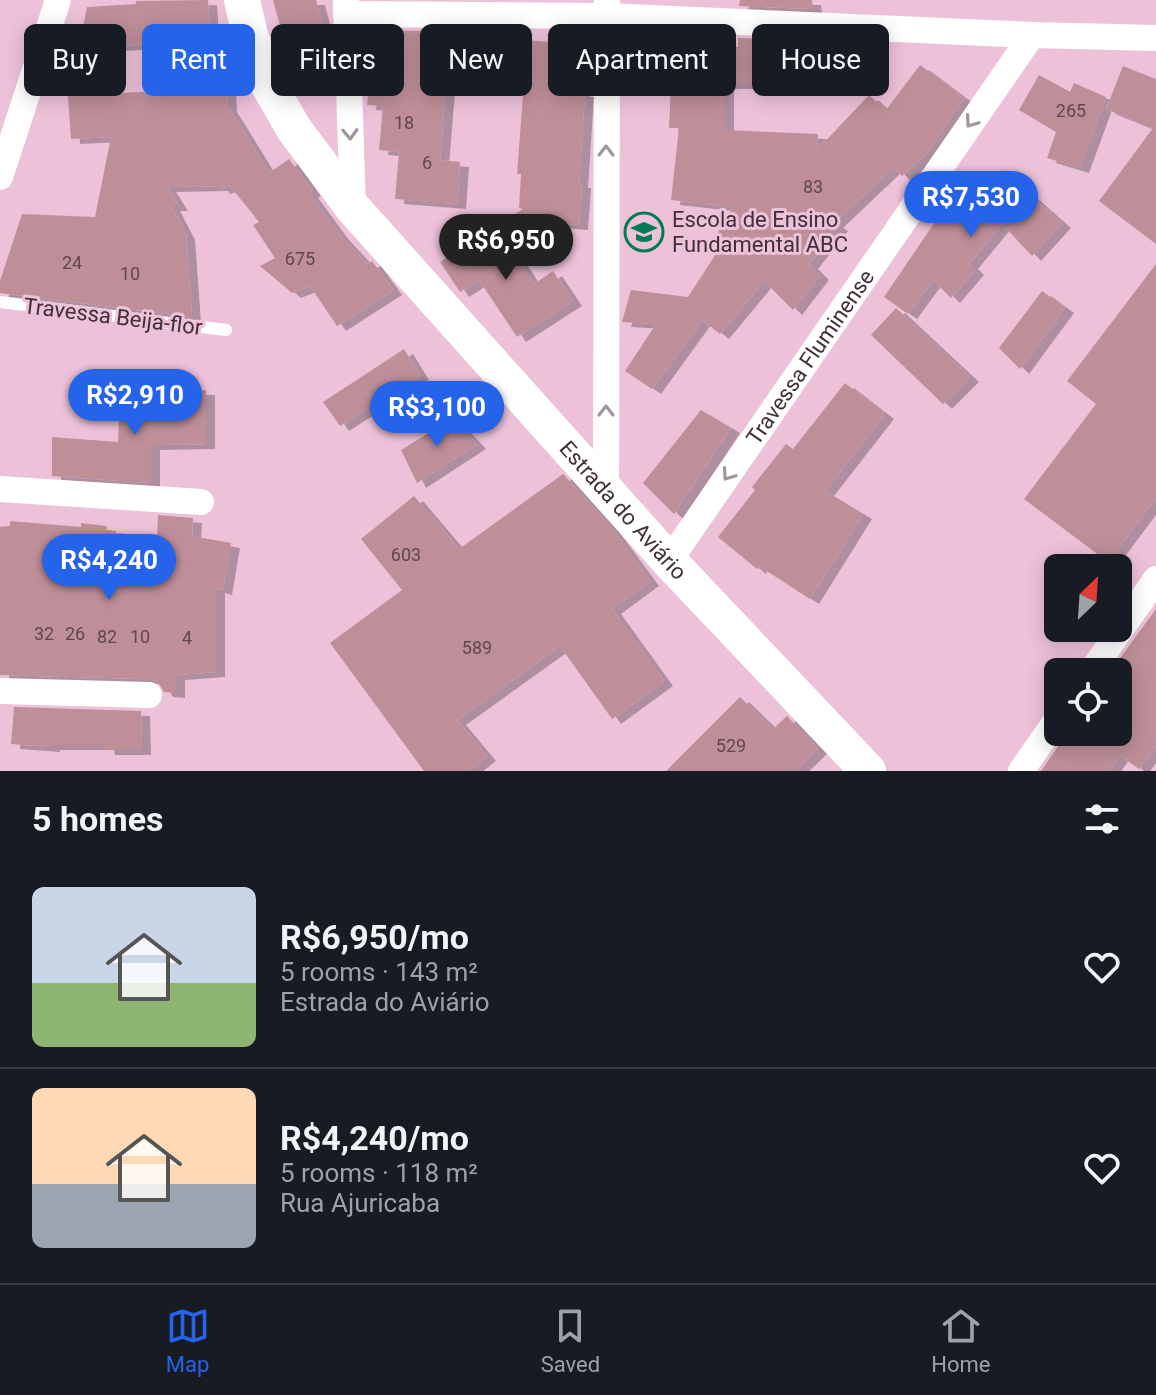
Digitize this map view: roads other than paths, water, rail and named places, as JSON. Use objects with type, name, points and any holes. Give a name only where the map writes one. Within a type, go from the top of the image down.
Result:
[{"type":"street","points":[[0,177],[58,0]]},
{"type":"street","name":"Estrada do Aviário","points":[[242,0],[250,35],[268,84],[294,129],[353,208],[669,561],[868,771]]},
{"type":"street","points":[[353,208],[346,7],[607,8],[1032,35],[1156,38]]},
{"type":"street","points":[[606,489],[607,8]]},
{"type":"street","name":"Travessa Fluminense","points":[[669,561],[1032,35]]},
{"type":"street","points":[[0,489],[201,502]]},
{"type":"street","points":[[1101,658],[1156,579]]},
{"type":"street","points":[[0,691],[149,695]]},
{"type":"street","points":[[1021,771],[1044,738]]},
{"type":"lane","name":"Travessa Beija-flor","points":[[0,302],[226,330]]},
{"type":"place","name":"Escola de Ensino Fundamental ABC","points":[[644,232]]}]
